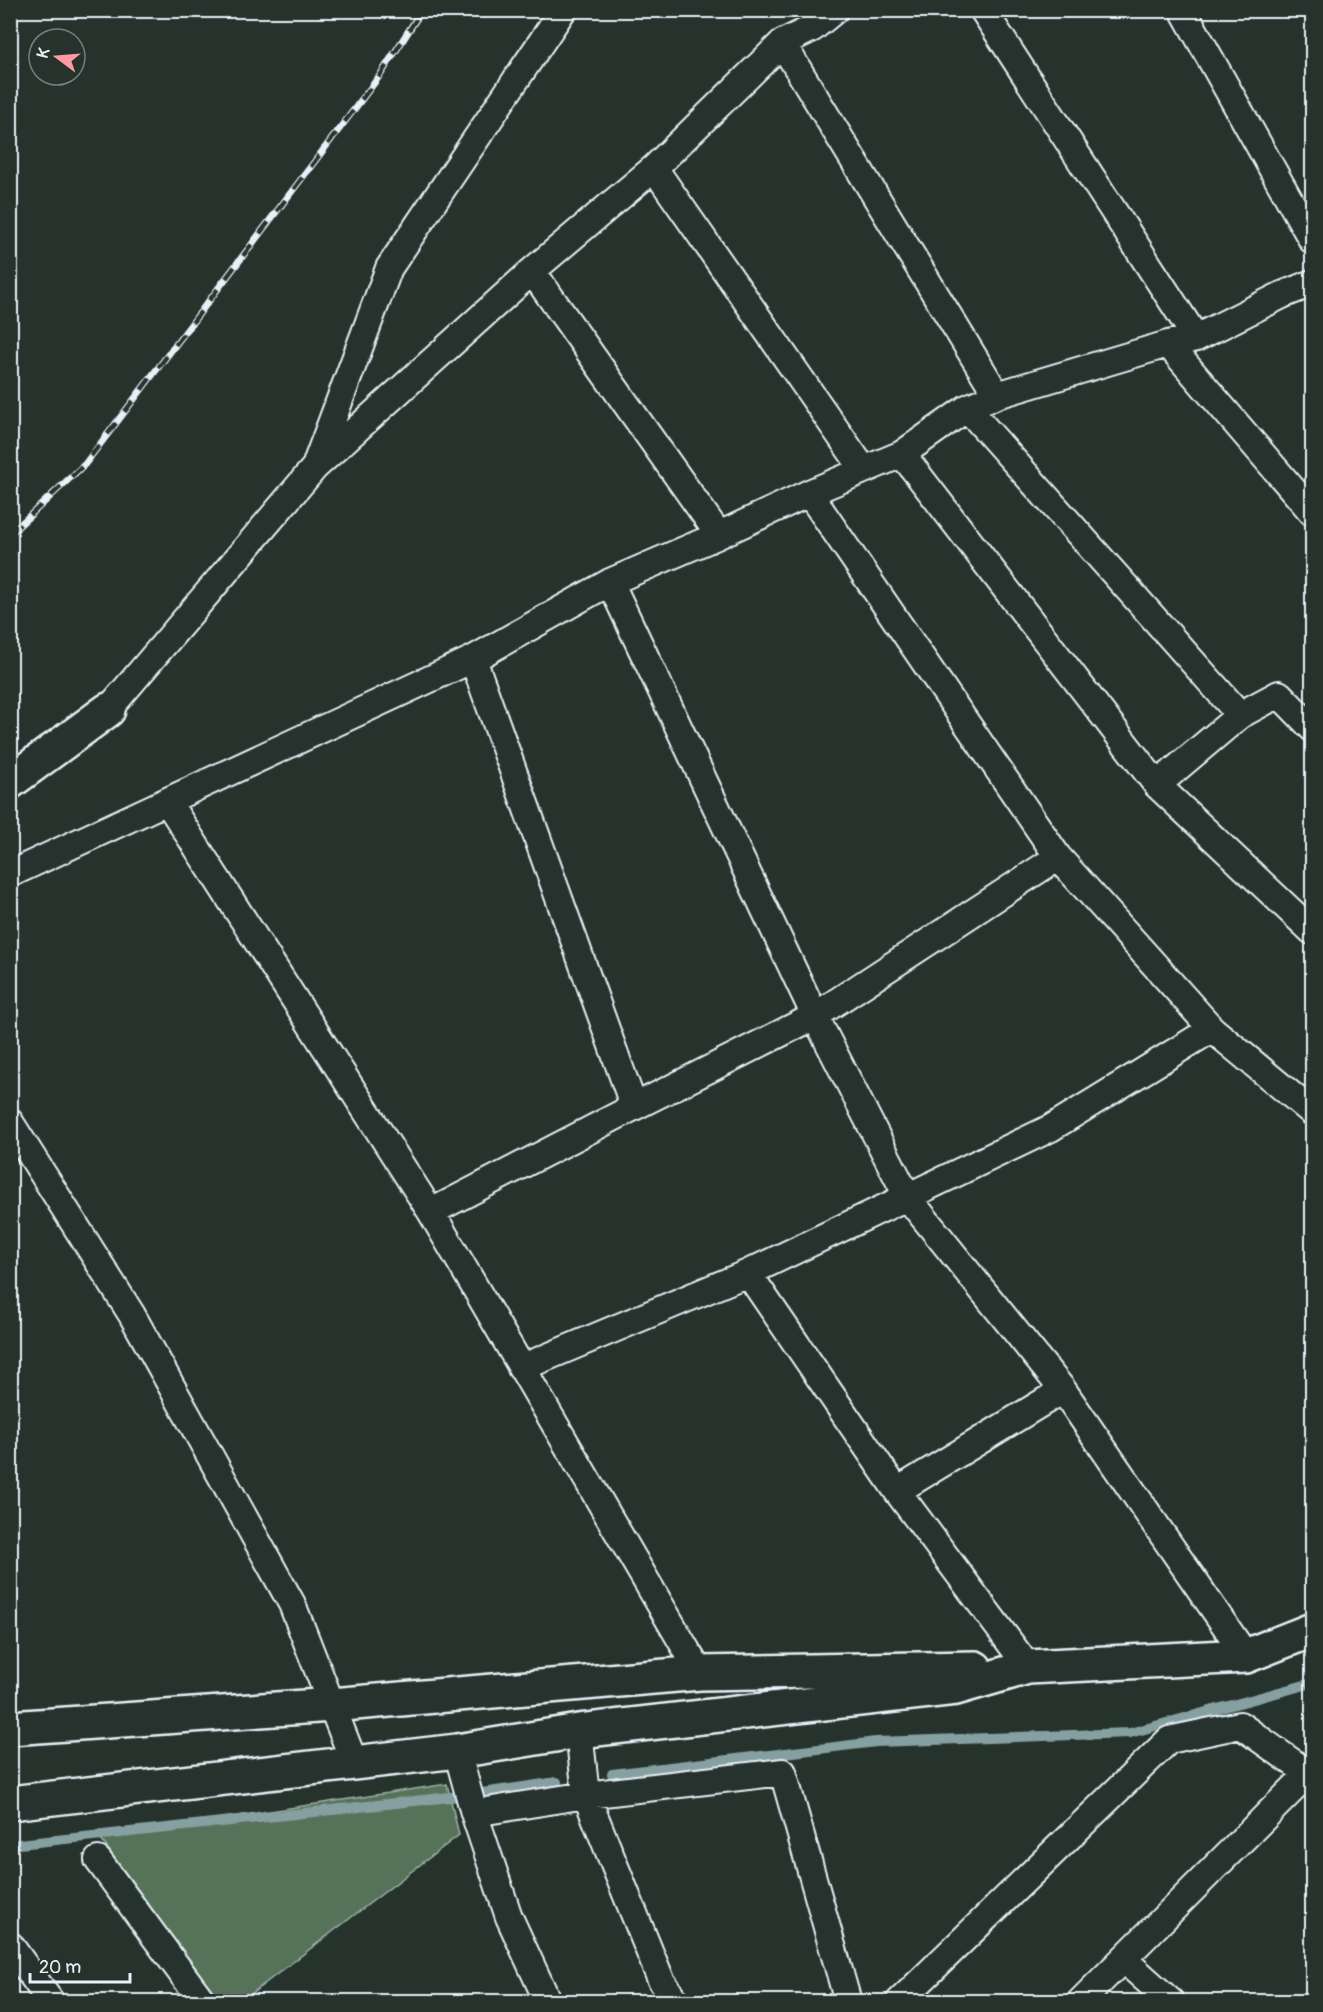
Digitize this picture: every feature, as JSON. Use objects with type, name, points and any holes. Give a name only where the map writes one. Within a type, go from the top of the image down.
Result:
[{"type":"street","points":[[315,467],[389,268],[564,10]]},
{"type":"street","points":[[10,782],[108,710],[315,467],[532,271],[654,168],[807,20],[835,10]]},
{"type":"street","points":[[983,10],[1196,338]]},
{"type":"street","points":[[1183,10],[1312,240]]},
{"type":"street","points":[[782,43],[998,395]]},
{"type":"street","points":[[654,168],[864,470]]},
{"type":"street","points":[[532,271],[719,535]]},
{"type":"street","points":[[10,874],[473,659],[610,582],[902,454],[968,408],[998,395],[1168,344],[1196,338],[1282,295],[1312,283]]},
{"type":"street","points":[[1168,344],[1312,512]]},
{"type":"street","points":[[968,408],[1240,715]]},
{"type":"street","points":[[902,454],[1157,785],[1312,931]]},
{"type":"street","points":[[809,493],[1058,857],[1212,1029],[1312,1112]]},
{"type":"street","points":[[610,582],[815,1016],[908,1197],[1063,1390],[1246,1656]]},
{"type":"street","points":[[473,659],[634,1107]]},
{"type":"street","points":[[1157,785],[1240,715],[1279,694],[1312,728]]},
{"type":"street","points":[[167,801],[431,1212],[700,1673]]},
{"type":"street","points":[[431,1212],[815,1016],[1058,857]]},
{"type":"street","points":[[521,1368],[748,1273],[1051,1128],[1212,1029]]},
{"type":"street","points":[[10,1122],[132,1315],[292,1604],[354,1762]]},
{"type":"street","points":[[748,1273],[897,1491],[1028,1667]]},
{"type":"street","points":[[897,1491],[1063,1390]]},
{"type":"street","points":[[10,1728],[332,1705],[700,1673],[1028,1667],[1246,1656],[1312,1630]]},
{"type":"street","points":[[10,1803],[457,1751],[579,1731],[956,1688],[1028,1667]]},
{"type":"street","points":[[899,2001],[1169,1740],[1240,1725],[1311,1773],[1080,2001]]},
{"type":"street","points":[[579,1731],[586,1795],[661,1980],[676,2001]]},
{"type":"street","points":[[457,1751],[474,1813],[509,1917],[548,2001]]},
{"type":"street","points":[[474,1813],[586,1795],[783,1772],[848,2001]]},
{"type":"street","points":[[98,1860],[203,2001]]},
{"type":"street","points":[[10,1945],[51,2001]]},
{"type":"street","points":[[1123,1959],[1171,2001]]},
{"type":"green space","points":[[447,1784],[459,1835],[242,2001],[220,2001],[99,1837]]},
{"type":"waterway","points":[[612,1774],[876,1742],[1130,1733],[1312,1683]]},
{"type":"waterway","points":[[10,1845],[469,1795],[557,1782]]},
{"type":"railway","points":[[10,534],[85,464],[381,74],[422,10]]}]
